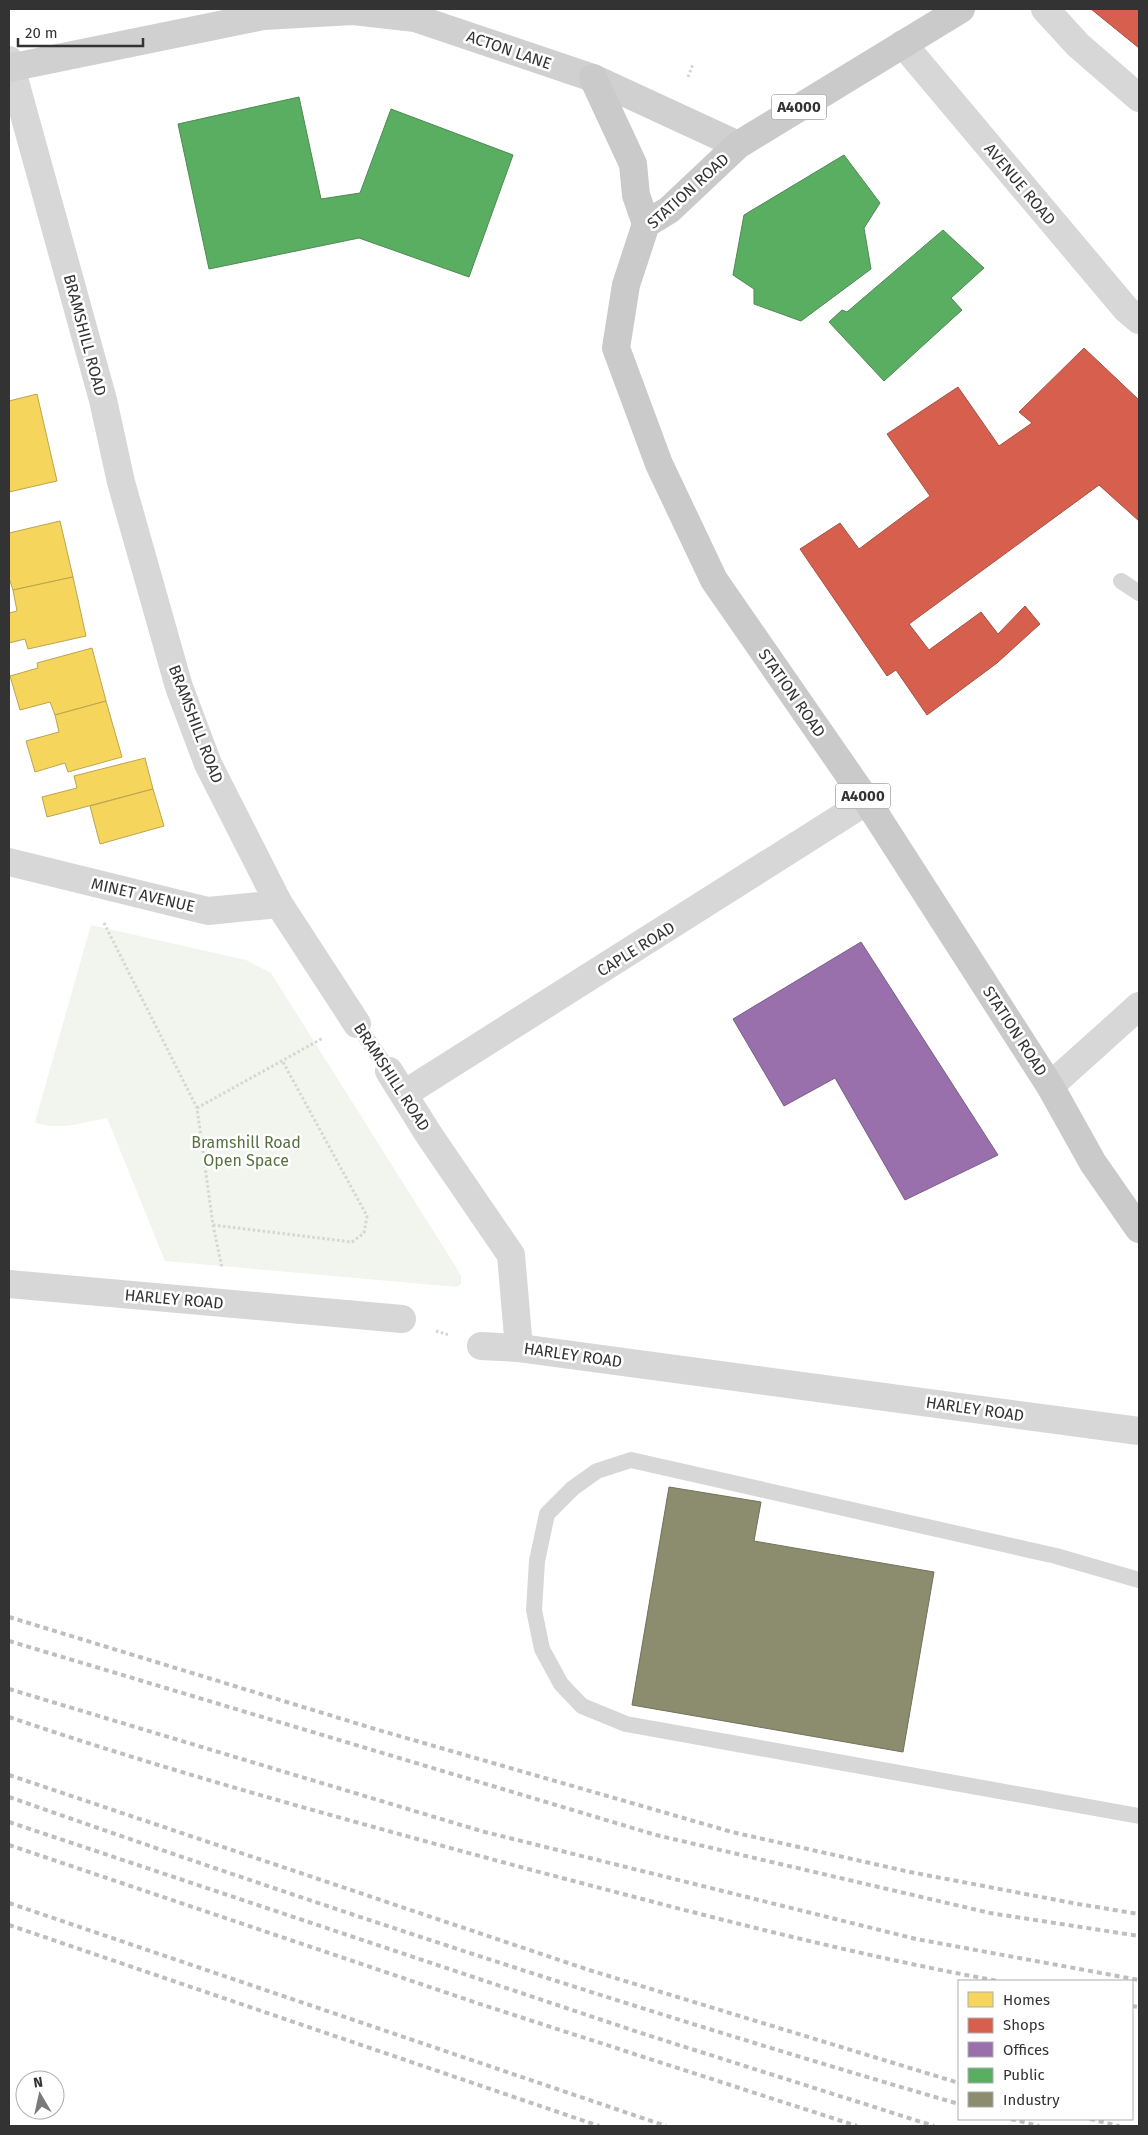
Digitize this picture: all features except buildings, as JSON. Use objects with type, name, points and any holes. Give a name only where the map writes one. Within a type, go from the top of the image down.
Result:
[{"type":"main road","name":"A4000","points":[[738,145],[961,9]]},
{"type":"main road","name":"ACTON LANE","points":[[10,65],[263,16],[353,11],[416,14],[594,78],[738,145]]},
{"type":"main road","points":[[594,78],[633,164],[636,195],[646,224]]},
{"type":"main road","name":"STATION ROAD","points":[[738,145],[669,210],[646,224],[626,285],[616,348],[659,464],[714,580],[867,801],[1050,1086],[1093,1164],[1139,1229]]},
{"type":"street","points":[[1045,9],[1078,45],[1139,98]]},
{"type":"street","name":"AVENUE ROAD","points":[[903,44],[1126,308],[1139,320]]},
{"type":"street","name":"BRAMSHILL ROAD","points":[[10,65],[103,400],[121,482],[179,687],[208,764],[278,904],[357,1024]]},
{"type":"street","name":"CAPLE ROAD","points":[[404,1094],[867,801]]},
{"type":"street","name":"MINET AVENUE","points":[[9,862],[208,911],[278,904]]},
{"type":"street","points":[[1050,1086],[1139,1006]]},
{"type":"street","name":"BRAMSHILL ROAD","points":[[389,1072],[511,1255],[519,1348]]},
{"type":"street","name":"HARLEY ROAD","points":[[9,1284],[402,1319]]},
{"type":"street","name":"HARLEY ROAD","points":[[481,1346],[519,1348],[1139,1431]]},
{"type":"lane","points":[[1120,581],[1139,593]]},
{"type":"lane","name":"BRAMSHILL ROAD","points":[[357,1024],[389,1072]]},
{"type":"lane","points":[[1139,1580],[1056,1556],[631,1460],[597,1472],[573,1488],[547,1514],[537,1561],[534,1610],[542,1649],[561,1684],[582,1706],[626,1724],[1139,1816]]},
{"type":"path","points":[[688,77],[693,64]]},
{"type":"path","points":[[102,918],[197,1108],[213,1225],[222,1269]]},
{"type":"path","points":[[197,1108],[331,1034]]},
{"type":"path","points":[[213,1225],[352,1242],[364,1232],[367,1216],[283,1062]]},
{"type":"path","points":[[402,1319],[481,1346]]},
{"type":"green space","name":"Bramshill Road Open Space","points":[[91,925],[246,960],[271,973],[456,1267],[461,1276],[461,1284],[457,1287],[165,1261],[107,1118],[61,1126],[43,1125],[35,1122]]},
{"type":"railway","points":[[9,1617],[375,1729],[732,1832],[910,1872],[1139,1914]]},
{"type":"railway","points":[[9,1641],[656,1835],[990,1913],[1139,1936]]},
{"type":"railway","points":[[9,1689],[481,1831],[916,1939],[1139,1980]]},
{"type":"railway","points":[[9,1717],[202,1778],[332,1816],[528,1869],[821,1944],[993,1980]]},
{"type":"railway","points":[[9,1775],[589,1970],[958,2083]]},
{"type":"railway","points":[[9,1797],[482,1957],[839,2069],[958,2104]]},
{"type":"railway","points":[[9,1822],[641,2033],[934,2126]]},
{"type":"railway","points":[[9,1845],[483,2005],[857,2126]]},
{"type":"railway","points":[[9,1903],[666,2126]]},
{"type":"railway","points":[[9,1925],[599,2126]]},
{"type":"railway","points":[[1133,2006],[1139,2007]]},
{"type":"railway","points":[[1015,2120],[1039,2126]]},
{"type":"railway","points":[[1094,2120],[1119,2126]]}]
